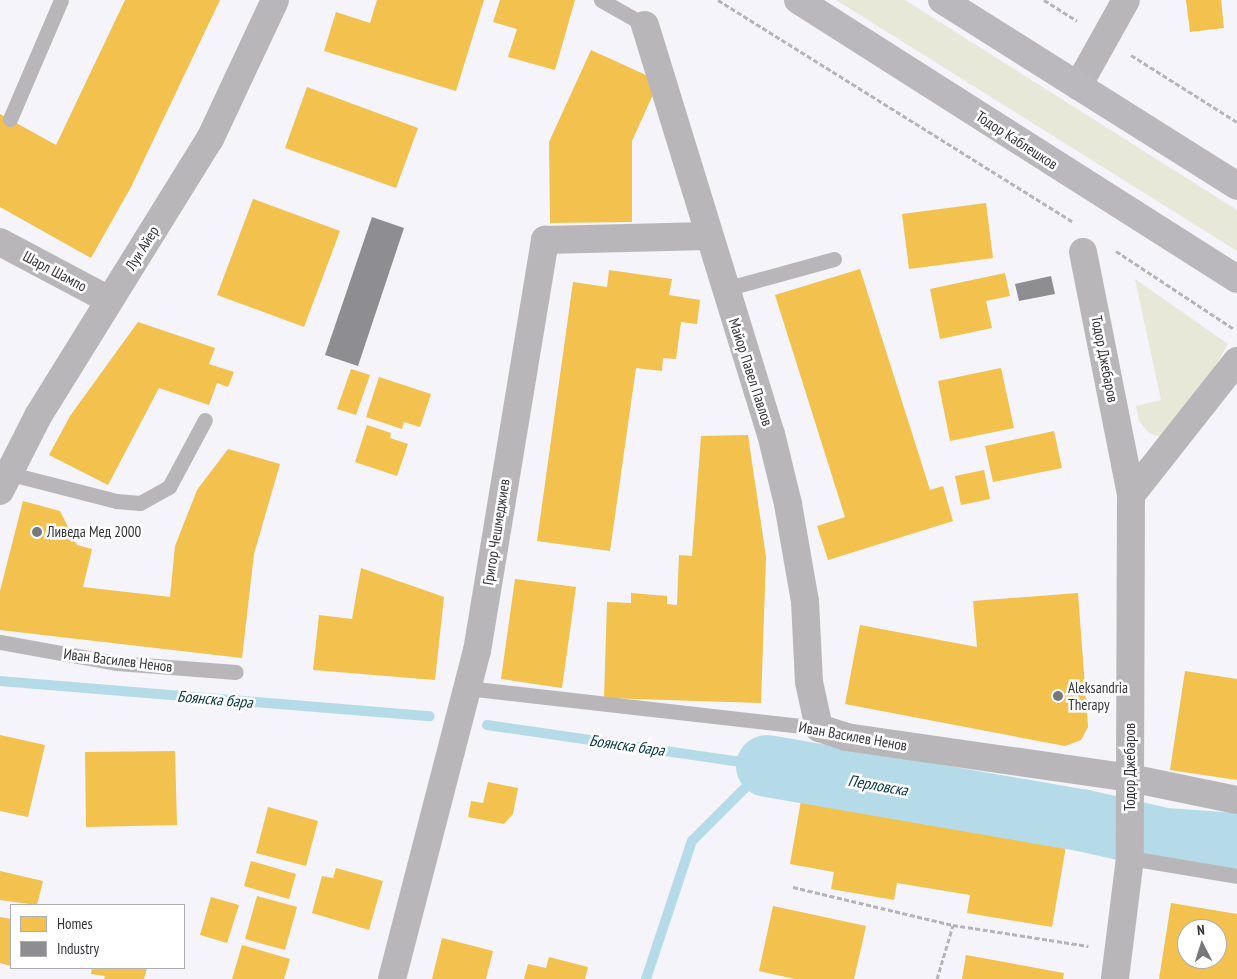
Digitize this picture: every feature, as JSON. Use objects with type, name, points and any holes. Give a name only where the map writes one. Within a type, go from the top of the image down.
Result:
[{"type":"main road","name":"Тодор Каблешков","points":[[798,0],[1237,279]]},
{"type":"main road","points":[[942,0],[1237,186]]},
{"type":"street","name":"Луи Айер","points":[[3,482],[109,300],[210,139],[275,0]]},
{"type":"street","points":[[1078,86],[1126,0]]},
{"type":"street","name":"Майор Павел Павлов","points":[[645,25],[708,236],[771,434],[788,504],[804,601],[809,682],[819,728]]},
{"type":"street","name":"Григор Чешмеджиев","points":[[392,979],[477,651],[545,240],[708,236]]},
{"type":"street","name":"Шарл Шампо","points":[[0,242],[109,300]]},
{"type":"street","name":"Тодор Джебаров","points":[[1084,252],[1131,494],[1130,852],[1115,979]]},
{"type":"street","points":[[1131,494],[1237,361]]},
{"type":"street","name":"Иван Василев Ненов","points":[[819,728],[846,737],[1237,800]]},
{"type":"lane","points":[[10,119],[61,0]]},
{"type":"lane","points":[[601,0],[645,25]]},
{"type":"lane","points":[[725,289],[834,259]]},
{"type":"lane","points":[[3,482],[116,501],[140,503],[169,488],[205,420]]},
{"type":"lane","name":"Иван Василев Ненов","points":[[0,642],[118,663],[236,672]]},
{"type":"lane","name":"Иван Василев Ненов","points":[[467,688],[819,728]]},
{"type":"lane","points":[[1130,852],[1237,876]]},
{"type":"path","points":[[718,0],[1077,225]]},
{"type":"path","points":[[1044,0],[1084,24]]},
{"type":"path","points":[[1125,51],[1237,122]]},
{"type":"path","points":[[1110,247],[1234,329]]},
{"type":"path","points":[[793,887],[953,926],[1118,951]]},
{"type":"path","points":[[937,979],[953,926]]},
{"type":"green space","points":[[836,0],[905,0],[1237,210],[1237,251]]},
{"type":"green space","points":[[1135,279],[1228,344],[1179,429],[1160,437],[1149,433],[1139,421],[1136,406],[1161,400]]},
{"type":"building: Homes","points":[[125,0],[220,0],[131,187],[91,258],[0,207],[0,114],[56,145]]},
{"type":"building: Homes","points":[[377,0],[484,0],[456,91],[324,51],[336,12],[370,23]]},
{"type":"building: Homes","points":[[500,0],[575,0],[555,70],[508,57],[517,29],[493,22]]},
{"type":"building: Homes","points":[[1186,0],[1221,0],[1224,28],[1190,32]]},
{"type":"building: Homes","points":[[591,50],[659,81],[632,141],[632,222],[550,223],[549,142]]},
{"type":"building: Homes","points":[[307,87],[418,128],[396,188],[285,148]]},
{"type":"building: Homes","points":[[253,199],[340,231],[304,327],[217,295]]},
{"type":"building: Homes","points":[[986,203],[993,258],[909,269],[902,214]]},
{"type":"building: Homes","points":[[860,269],[930,490],[943,486],[953,521],[828,560],[817,526],[845,517],[775,295]]},
{"type":"building: Homes","points":[[609,270],[672,279],[669,295],[700,300],[697,324],[681,322],[676,359],[663,358],[662,371],[636,368],[610,551],[537,541],[573,282],[607,287]]},
{"type":"building: Homes","points":[[1005,273],[1010,296],[986,301],[992,328],[940,339],[930,289]]},
{"type":"building: Homes","points":[[138,322],[215,348],[209,364],[234,372],[228,387],[217,383],[209,405],[159,388],[108,485],[49,455],[70,416]]},
{"type":"building: Homes","points":[[1001,368],[1014,428],[950,441],[938,381]]},
{"type":"building: Homes","points":[[351,369],[370,375],[356,415],[337,409]]},
{"type":"building: Homes","points":[[379,377],[431,394],[420,427],[404,422],[402,429],[366,417]]},
{"type":"building: Homes","points":[[367,425],[391,433],[390,438],[408,444],[397,476],[355,462]]},
{"type":"building: Homes","points":[[1054,431],[1062,468],[993,482],[985,446]]},
{"type":"building: Homes","points":[[748,435],[766,557],[761,703],[604,698],[607,602],[631,603],[631,593],[667,596],[667,604],[677,605],[679,555],[692,556],[701,436]]},
{"type":"building: Homes","points":[[228,449],[280,464],[254,554],[242,658],[0,630],[0,591],[23,501],[60,511],[77,545],[92,549],[83,587],[170,597],[175,546],[197,490]]},
{"type":"building: Homes","points":[[984,470],[990,499],[961,505],[955,476]]},
{"type":"building: Homes","points":[[361,568],[444,597],[435,680],[313,670],[319,615],[352,619]]},
{"type":"building: Homes","points":[[515,579],[576,587],[562,688],[501,679]]},
{"type":"building: Homes","points":[[1078,593],[1088,727],[1081,740],[1065,746],[845,704],[860,625],[977,647],[973,601]]},
{"type":"building: Homes","points":[[1185,671],[1237,679],[1237,780],[1170,770]]},
{"type":"building: Homes","points":[[0,735],[45,745],[28,817],[0,811]]},
{"type":"building: Homes","points":[[175,751],[177,825],[86,827],[85,752]]},
{"type":"building: Homes","points":[[488,782],[518,788],[513,814],[504,824],[468,817],[471,801],[483,803]]},
{"type":"building: Homes","points":[[804,783],[1069,829],[1052,927],[967,913],[970,895],[897,883],[894,900],[831,889],[834,872],[790,864]]},
{"type":"building: Homes","points":[[268,807],[318,821],[306,866],[256,853]]},
{"type":"building: Homes","points":[[251,861],[296,874],[289,899],[244,886]]},
{"type":"building: Homes","points":[[336,868],[383,881],[369,930],[312,913],[322,876],[333,878]]},
{"type":"building: Homes","points":[[0,871],[43,881],[37,904],[0,900]]},
{"type":"building: Homes","points":[[257,896],[297,907],[285,950],[245,939]]},
{"type":"building: Homes","points":[[211,897],[239,905],[227,943],[200,935]]},
{"type":"building: Homes","points":[[1171,903],[1237,914],[1237,979],[1159,979]]},
{"type":"building: Homes","points":[[773,906],[866,926],[854,979],[795,979],[759,971]]},
{"type":"building: Homes","points":[[0,917],[10,919],[10,966],[0,963]]},
{"type":"building: Homes","points":[[442,938],[493,951],[486,979],[432,979]]},
{"type":"building: Homes","points":[[242,945],[290,959],[284,979],[232,979]]},
{"type":"building: Homes","points":[[966,955],[1064,973],[1063,979],[962,979]]},
{"type":"building: Homes","points":[[549,957],[588,967],[585,979],[524,979],[528,964],[546,968]]},
{"type":"building: Homes","points":[[92,969],[147,969],[144,979],[104,979],[105,976],[91,974]]},
{"type":"building: Industry","points":[[372,217],[404,228],[358,366],[325,355]]},
{"type":"building: Industry","points":[[1051,276],[1055,294],[1019,301],[1015,284]]},
{"type":"waterway","name":"Боянска бара","points":[[0,681],[430,716]]},
{"type":"waterway","name":"Боянска бара","points":[[487,725],[767,766]]},
{"type":"waterway","name":"Перловска","points":[[646,979],[692,841],[767,766]]},
{"type":"waterway","name":"Перловска","points":[[767,766],[1081,820],[1165,839],[1237,844]]},
{"type":"place","name":"Ливеда Мед 2000","points":[[37,532]]},
{"type":"place","name":"Aleksandria Therapy","points":[[1058,696]]}]
